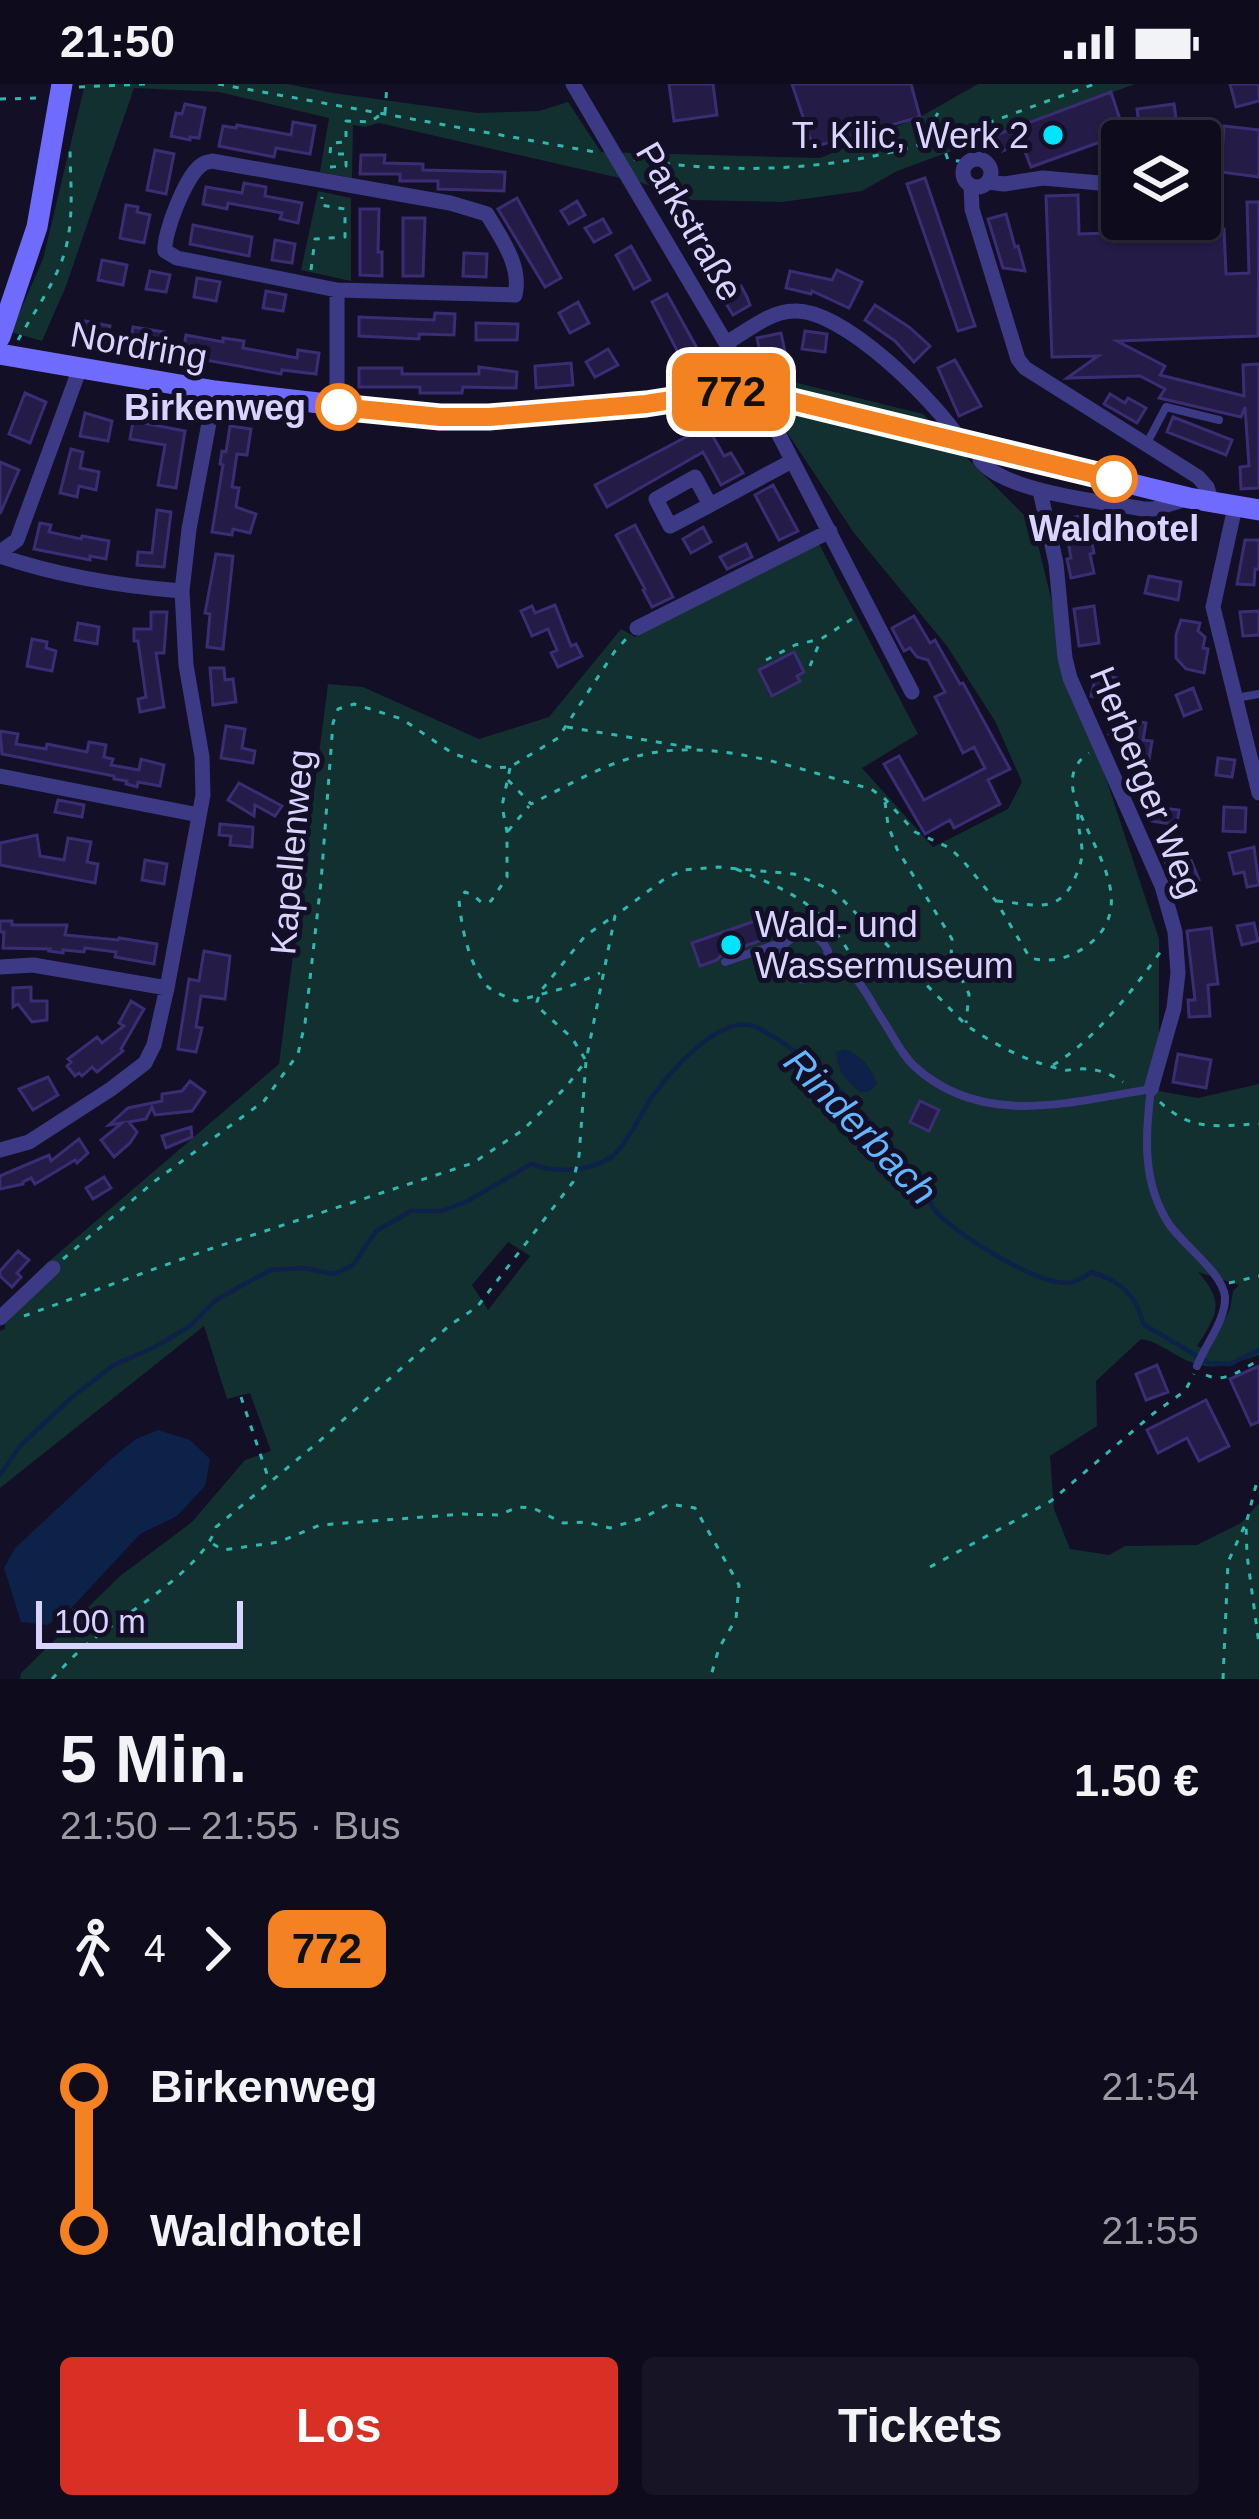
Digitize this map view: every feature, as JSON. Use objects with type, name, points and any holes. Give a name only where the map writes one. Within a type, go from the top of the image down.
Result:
[{"type":"street","name":"Parkstraße","points":[[573,84],[726,343],[748,392]]},
{"type":"street","points":[[0,337],[37,227],[67,90]]},
{"type":"street","points":[[970,161],[979,159],[992,174],[980,184],[972,209],[1018,359],[1025,368],[1198,476],[1224,505],[1213,607],[1259,793]]},
{"type":"street","points":[[212,161],[450,203],[488,214],[508,250],[518,282],[514,296],[337,290],[177,258],[165,251],[164,238],[201,164],[212,161]]},
{"type":"street","points":[[980,184],[1043,178],[1101,182]]},
{"type":"street","points":[[337,290],[337,407]]},
{"type":"street","points":[[726,343],[778,314],[796,310],[820,316],[864,341],[937,408],[972,444],[987,470],[1040,491],[1143,509],[1189,498]]},
{"type":"street","name":"Nordring","points":[[0,354],[215,391],[440,417],[489,417],[748,392],[1189,498],[1259,510]]},
{"type":"street","points":[[80,368],[17,540],[0,554],[35,568],[85,578],[182,590]]},
{"type":"street","points":[[0,1150],[29,1142],[111,1089],[145,1063],[154,1045],[203,795],[202,757],[186,665],[182,590],[215,391]]},
{"type":"street","points":[[775,396],[776,429],[912,692]]},
{"type":"street","points":[[710,505],[792,461]]},
{"type":"street","name":"Herberger Weg","points":[[1040,491],[1056,563],[1070,678],[1162,886],[1175,932],[1174,1007],[1151,1090]]},
{"type":"street","points":[[637,628],[830,531]]},
{"type":"street","points":[[0,776],[199,815]]},
{"type":"street","points":[[0,967],[33,965],[167,988]]},
{"type":"street","points":[[0,1318],[52,1268]]},
{"type":"lane","points":[[1146,445],[1166,407],[1219,420]]},
{"type":"lane","points":[[1234,698],[1259,694]]},
{"type":"lane","points":[[829,959],[820,975],[807,980],[795,978],[783,965],[782,953],[795,935],[816,936],[829,959],[851,971],[915,1066],[962,1096],[999,1106],[1065,1103],[1151,1090]]},
{"type":"lane","points":[[725,962],[785,944]]},
{"type":"lane","name":"Herberger Weg","points":[[1151,1090],[1146,1130],[1151,1184],[1169,1224],[1222,1286]]},
{"type":"lane","points":[[1197,1366],[1223,1313],[1222,1286]]},
{"type":"path","points":[[0,99],[145,84]]},
{"type":"path","points":[[218,84],[591,152]]},
{"type":"path","points":[[385,115],[387,84]]},
{"type":"path","points":[[639,160],[712,168],[824,165],[919,145],[1095,84]]},
{"type":"path","points":[[346,107],[346,121]]},
{"type":"path","points":[[919,145],[938,113]]},
{"type":"path","points":[[940,138],[948,160],[970,161]]},
{"type":"path","points":[[766,659],[821,639],[870,610]]},
{"type":"path","points":[[602,972],[516,1001],[490,989],[462,931],[459,900],[465,892],[482,903],[491,901],[507,877],[502,806],[510,767],[558,738],[615,651],[637,628]]},
{"type":"path","points":[[810,666],[821,639]]},
{"type":"path","name":"Kapellenweg","points":[[52,1268],[155,1181],[264,1101],[298,1054],[338,709],[354,704],[402,719],[452,753],[493,768],[510,767]]},
{"type":"path","points":[[567,727],[749,757],[871,789],[915,832],[950,848],[996,901],[1030,958],[1042,961],[1063,959],[1096,939],[1108,921],[1113,900],[1107,869],[1078,811]]},
{"type":"path","points":[[996,901],[1048,905],[1069,891],[1082,860],[1072,769],[1076,761],[1101,745]]},
{"type":"path","points":[[507,832],[531,805],[599,769],[651,753],[707,750]]},
{"type":"path","points":[[508,780],[531,805]]},
{"type":"path","points":[[885,799],[897,849],[952,939],[950,957],[969,994],[966,1024]]},
{"type":"path","points":[[586,1061],[572,1038],[539,1008],[540,992],[585,935],[663,880],[699,867],[734,868],[794,874],[834,891],[966,1024],[1007,1050],[1064,1071],[1109,1073],[1129,1087],[1151,1090],[1180,1120],[1197,1125],[1259,1124]]},
{"type":"path","points":[[52,1679],[87,1643],[165,1587],[212,1542],[216,1527],[450,1325],[477,1307],[573,1183],[580,1156],[586,1061],[615,916]]},
{"type":"path","points":[[1051,1066],[1068,1056],[1108,1016],[1175,932]]},
{"type":"path","points":[[21,1318],[207,1250],[473,1163],[523,1130],[586,1061]]},
{"type":"path","points":[[1222,1286],[1259,1276]]},
{"type":"path","points":[[930,1567],[1051,1501],[1189,1387],[1197,1366],[1211,1378],[1221,1379],[1259,1360]]},
{"type":"path","points":[[241,1397],[269,1482]]},
{"type":"path","points":[[1223,1679],[1228,1562],[1256,1488]]},
{"type":"path","points":[[212,1542],[223,1550],[279,1542],[320,1526],[499,1515],[518,1507],[533,1508],[563,1523],[610,1528],[669,1504],[695,1508],[739,1585],[736,1618],[719,1648],[710,1679]]},
{"type":"path","points":[[1246,1524],[1259,1644]]},
{"type":"green space","points":[[85,84],[287,84],[478,113],[539,111],[568,102],[601,152],[820,158],[920,117],[978,84],[1135,84],[897,171],[862,191],[782,202],[691,200],[642,183],[379,123],[353,125],[352,178],[320,172],[329,118],[219,92],[134,88],[66,286],[42,341],[11,332],[43,259]]},
{"type":"green space","points":[[318,191],[351,198],[351,281],[301,270]]},
{"type":"green space","points":[[757,373],[923,414],[1033,524],[1063,648],[1159,939],[1159,1091],[1198,1098],[1259,1084],[1259,1355],[1208,1366],[1141,1339],[1096,1381],[1097,1426],[1050,1456],[1054,1509],[1070,1549],[1109,1555],[1125,1546],[1197,1545],[1241,1523],[1259,1503],[1259,1679],[20,1679],[120,1576],[192,1522],[245,1460],[271,1451],[250,1393],[227,1399],[204,1326],[0,1488],[0,1331],[5,1329],[4,1306],[47,1263],[279,1064],[328,684],[363,687],[479,739],[549,717],[621,629],[635,637],[818,542],[918,734],[862,768],[933,847],[1008,809],[1022,782],[995,721],[947,646],[854,533],[788,434]],"holes":[[[508,1242],[530,1256],[488,1310],[472,1285]],[[1198,1272],[1239,1285],[1209,1351],[1197,1346],[1214,1316],[1215,1300]]]},
{"type":"water","points":[[845,1049],[872,1072],[877,1084],[869,1092],[860,1092],[843,1075],[836,1052]]},
{"type":"water","points":[[158,1430],[190,1440],[210,1459],[205,1486],[177,1516],[140,1534],[65,1615],[47,1625],[21,1622],[4,1568],[15,1548],[111,1459],[136,1439]]},
{"type":"building","points":[[669,84],[713,84],[717,115],[674,121]]},
{"type":"building","points":[[792,84],[911,84],[920,117],[813,147]]},
{"type":"building","points":[[1230,84],[1259,84],[1259,101],[1236,107]]},
{"type":"building","name":"T. Kilic, Werk 2","points":[[1111,92],[1120,120],[1101,120],[1101,145],[1031,167],[1022,144],[1002,151],[996,135]]},
{"type":"building","points":[[185,104],[205,108],[199,138],[171,136],[176,113],[182,114]]},
{"type":"building","points":[[1174,104],[1176,120],[1138,120],[1137,109]]},
{"type":"building","points":[[293,122],[315,126],[310,154],[276,148],[274,157],[219,146],[223,126],[291,135]]},
{"type":"building","points":[[1224,126],[1259,130],[1259,177],[1221,172]]},
{"type":"building","points":[[155,150],[174,154],[166,194],[147,190]]},
{"type":"building","points":[[361,155],[385,155],[384,163],[423,164],[423,170],[505,172],[504,191],[438,189],[438,181],[360,174]]},
{"type":"building","points":[[925,178],[975,326],[958,331],[907,184]]},
{"type":"building","points":[[244,183],[266,187],[265,196],[302,203],[298,223],[280,219],[282,213],[228,203],[227,209],[203,204],[206,187],[242,193]]},
{"type":"building","points":[[1078,195],[1079,234],[1101,233],[1101,240],[1221,240],[1224,229],[1226,274],[1249,273],[1247,202],[1259,202],[1258,336],[1117,341],[1165,366],[1160,375],[1244,396],[1243,365],[1259,364],[1259,488],[1241,489],[1240,467],[1249,466],[1245,407],[1241,417],[1159,398],[1165,389],[1140,376],[1067,378],[1098,356],[1052,357],[1046,196]]},
{"type":"building","points":[[517,198],[561,278],[545,287],[498,209]]},
{"type":"building","points":[[577,201],[585,215],[569,224],[561,211]]},
{"type":"building","points":[[126,205],[150,215],[144,243],[120,238]]},
{"type":"building","points":[[360,209],[379,209],[382,276],[360,275]]},
{"type":"building","points":[[690,213],[733,290],[741,286],[747,297],[750,305],[733,315],[713,282],[709,283],[675,221]]},
{"type":"building","points":[[1006,214],[1025,271],[1003,268],[988,219]]},
{"type":"building","points":[[403,218],[425,218],[423,276],[403,276]]},
{"type":"building","points":[[603,219],[611,233],[594,242],[585,228]]},
{"type":"building","points":[[193,225],[252,237],[249,256],[190,244]]},
{"type":"building","points":[[275,240],[295,244],[292,263],[272,260]]},
{"type":"building","points":[[631,246],[650,280],[634,289],[616,255]]},
{"type":"building","points":[[464,253],[487,254],[486,277],[463,276]]},
{"type":"building","points":[[102,260],[127,265],[123,285],[98,280]]},
{"type":"building","points":[[837,270],[862,282],[849,308],[812,291],[786,288],[790,271],[832,280]]},
{"type":"building","points":[[150,271],[170,275],[166,292],[146,289]]},
{"type":"building","points":[[197,278],[220,282],[216,301],[194,297]]},
{"type":"building","points":[[266,291],[286,295],[283,311],[263,308]]},
{"type":"building","points":[[667,294],[703,359],[686,368],[652,302]]},
{"type":"building","points":[[578,302],[589,323],[570,333],[559,313]]},
{"type":"building","points":[[875,305],[930,346],[914,362],[865,320]]},
{"type":"building","points":[[435,313],[455,314],[454,335],[419,334],[419,339],[359,336],[359,317],[434,320]]},
{"type":"building","points":[[85,321],[110,326],[106,343],[82,338]]},
{"type":"building","points":[[476,323],[518,324],[517,340],[476,340]]},
{"type":"building","points":[[133,327],[164,332],[161,351],[130,346]]},
{"type":"building","points":[[805,331],[827,334],[825,352],[802,349]]},
{"type":"building","points":[[781,333],[785,352],[761,357],[757,338]]},
{"type":"building","points":[[186,335],[244,341],[243,348],[297,358],[298,350],[319,353],[316,374],[282,370],[281,374],[182,359]]},
{"type":"building","points":[[608,349],[618,365],[595,377],[586,362]]},
{"type":"building","points":[[955,360],[981,406],[959,416],[938,368]]},
{"type":"building","points":[[571,363],[573,385],[536,388],[535,366]]},
{"type":"building","points":[[479,367],[517,372],[516,388],[463,387],[462,393],[420,393],[420,387],[359,387],[359,368],[402,368],[402,374],[479,374]]},
{"type":"building","points":[[25,393],[46,402],[30,443],[9,434]]},
{"type":"building","points":[[1110,394],[1146,408],[1137,423],[1104,404]]},
{"type":"building","points":[[85,413],[112,421],[108,441],[80,436]]},
{"type":"building","points":[[1173,417],[1232,440],[1226,455],[1167,432]]},
{"type":"building","points":[[133,421],[185,431],[176,488],[158,485],[165,445],[130,439]]},
{"type":"building","points":[[230,426],[251,429],[247,455],[237,454],[232,487],[239,488],[236,507],[256,514],[250,533],[233,529],[232,535],[212,532],[222,451],[226,452]]},
{"type":"building","points":[[707,426],[724,456],[731,453],[743,473],[721,485],[703,452],[607,507],[595,485]]},
{"type":"building","points":[[71,449],[83,452],[80,468],[99,472],[96,490],[79,486],[77,497],[60,493]]},
{"type":"building","points":[[0,462],[19,470],[0,514]]},
{"type":"building","points":[[773,485],[798,531],[779,540],[755,495]]},
{"type":"building","points":[[157,510],[171,512],[164,567],[137,565],[138,552],[152,553]]},
{"type":"building","points":[[1086,515],[1094,573],[1071,578],[1064,519]]},
{"type":"building","points":[[40,523],[51,525],[49,532],[109,541],[106,559],[34,549]]},
{"type":"building","points":[[635,525],[673,597],[652,607],[616,535]]},
{"type":"building","points":[[703,527],[711,542],[691,553],[683,539]]},
{"type":"building","points":[[1245,540],[1259,540],[1254,585],[1237,584]]},
{"type":"building","points":[[746,544],[752,557],[727,569],[720,557]]},
{"type":"building","points":[[216,554],[233,556],[223,649],[207,647],[210,614],[205,613]]},
{"type":"building","points":[[1149,576],[1181,582],[1178,600],[1145,593]]},
{"type":"building","points":[[555,605],[571,646],[576,644],[582,656],[558,667],[548,629],[532,636],[521,611],[532,606],[535,613]]},
{"type":"building","points":[[1094,606],[1099,643],[1079,646],[1074,609]]},
{"type":"building","points":[[1259,611],[1259,635],[1243,636],[1240,612]]},
{"type":"building","points":[[151,612],[167,612],[164,653],[156,653],[164,707],[140,712],[138,699],[146,697],[134,629],[151,629]]},
{"type":"building","points":[[914,616],[963,683],[1010,769],[988,780],[1000,804],[954,828],[950,820],[925,834],[884,764],[899,756],[924,800],[985,768],[974,747],[963,753],[935,697],[945,692],[928,660],[917,657],[910,648],[904,651],[892,628]]},
{"type":"building","points":[[1181,620],[1200,623],[1203,648],[1208,649],[1204,673],[1186,669],[1176,658]]},
{"type":"building","points":[[78,623],[99,627],[97,644],[75,640]]},
{"type":"building","points":[[32,639],[47,642],[46,648],[56,651],[52,671],[27,666]]},
{"type":"building","points":[[794,652],[804,672],[797,676],[800,681],[772,696],[759,670]]},
{"type":"building","points":[[210,668],[224,668],[225,680],[233,679],[236,702],[213,705]]},
{"type":"building","points":[[1096,674],[1117,678],[1113,700],[1091,696]]},
{"type":"building","points":[[1193,688],[1201,709],[1184,716],[1176,695]]},
{"type":"building","points":[[1112,717],[1146,723],[1143,740],[1152,741],[1149,760],[1119,754],[1122,736],[1109,734]]},
{"type":"building","points":[[226,726],[245,729],[242,748],[255,751],[253,763],[221,758]]},
{"type":"building","points":[[0,731],[18,734],[16,744],[46,749],[47,744],[87,752],[89,742],[106,745],[104,757],[113,759],[111,765],[139,770],[141,759],[164,765],[160,786],[138,782],[137,787],[114,776],[2,754]]},
{"type":"building","points":[[1218,758],[1235,760],[1232,777],[1216,775]]},
{"type":"building","points":[[239,783],[282,806],[275,816],[255,805],[254,816],[228,800]]},
{"type":"building","points":[[1153,788],[1162,808],[1179,810],[1177,825],[1151,821],[1138,795]]},
{"type":"building","points":[[58,800],[84,805],[82,817],[55,812]]},
{"type":"building","points":[[1224,807],[1246,808],[1245,832],[1223,831]]},
{"type":"building","points":[[220,824],[253,827],[252,847],[230,845],[231,836],[219,835]]},
{"type":"building","points":[[37,835],[40,856],[64,860],[68,838],[91,842],[87,862],[98,864],[95,883],[0,865],[0,843]]},
{"type":"building","points":[[1254,847],[1259,885],[1247,887],[1244,872],[1234,874],[1229,853]]},
{"type":"building","points":[[1187,850],[1199,880],[1175,889],[1164,858]]},
{"type":"building","points":[[145,860],[167,864],[164,884],[142,880]]},
{"type":"building","points":[[0,921],[67,925],[65,935],[157,944],[154,964],[85,948],[84,952],[63,953],[3,948]]},
{"type":"building","points":[[755,921],[762,940],[700,966],[692,943]]},
{"type":"building","points":[[1254,923],[1258,941],[1242,945],[1237,926]]},
{"type":"building","points":[[1211,928],[1218,984],[1208,985],[1210,1016],[1189,1017],[1188,1000],[1195,1000],[1187,931]]},
{"type":"building","points":[[204,951],[230,956],[225,999],[201,996],[196,1027],[202,1028],[196,1052],[178,1049],[189,979],[199,981]]},
{"type":"building","points":[[31,987],[31,1001],[47,1001],[47,1020],[32,1022],[18,1004],[13,1007],[13,988]]},
{"type":"building","points":[[131,1001],[144,1009],[123,1051],[97,1072],[92,1067],[75,1076],[68,1059],[97,1037],[102,1043],[124,1026],[119,1023]]},
{"type":"building","points":[[1178,1054],[1211,1060],[1206,1088],[1173,1082]]},
{"type":"building","points":[[48,1077],[58,1095],[33,1110],[19,1089]]},
{"type":"building","points":[[190,1081],[205,1092],[192,1111],[155,1115],[152,1107],[146,1119],[129,1122],[137,1132],[114,1157],[101,1140],[122,1123],[109,1125],[128,1108],[162,1101],[162,1094],[182,1091]]},
{"type":"building","points":[[920,1101],[939,1110],[929,1131],[910,1122]]},
{"type":"building","points":[[191,1127],[192,1137],[166,1148],[162,1136]]},
{"type":"building","points":[[79,1139],[88,1153],[77,1163],[35,1184],[31,1178],[0,1189],[0,1176],[49,1155],[51,1161]]},
{"type":"building","points":[[104,1177],[111,1188],[93,1199],[86,1188]]},
{"type":"building","points":[[18,1251],[29,1260],[12,1287],[0,1271]]},
{"type":"building","points":[[1157,1365],[1168,1392],[1146,1400],[1136,1374]]},
{"type":"building","points":[[1259,1366],[1259,1422],[1251,1425],[1230,1379]]},
{"type":"building","points":[[1206,1400],[1229,1446],[1199,1461],[1187,1438],[1158,1453],[1147,1430]]},
{"type":"waterway","name":"Rinderbach","points":[[0,1475],[20,1446],[112,1366],[190,1326],[216,1300],[270,1270],[304,1268],[334,1274],[353,1265],[376,1231],[411,1211],[442,1211],[468,1201],[531,1164],[571,1170],[610,1158],[684,1059],[714,1035],[744,1024],[785,1044],[835,1085],[902,1160],[934,1209],[977,1243],[1017,1267],[1054,1281],[1071,1283],[1092,1272],[1111,1280],[1132,1297],[1143,1324],[1209,1363],[1230,1364],[1259,1350]]},
{"type":"bus line","name":"772","points":[[339,407],[489,417],[755,392],[1114,479]]},
{"type":"place","name":"T. Kilic, Werk 2","points":[[1053,135]]},
{"type":"place","name":"Birkenweg","points":[[339,407]]},
{"type":"place","name":"Waldhotel","points":[[1114,479]]},
{"type":"place","name":"Wald- und Wassermuseum","points":[[731,945]]}]
